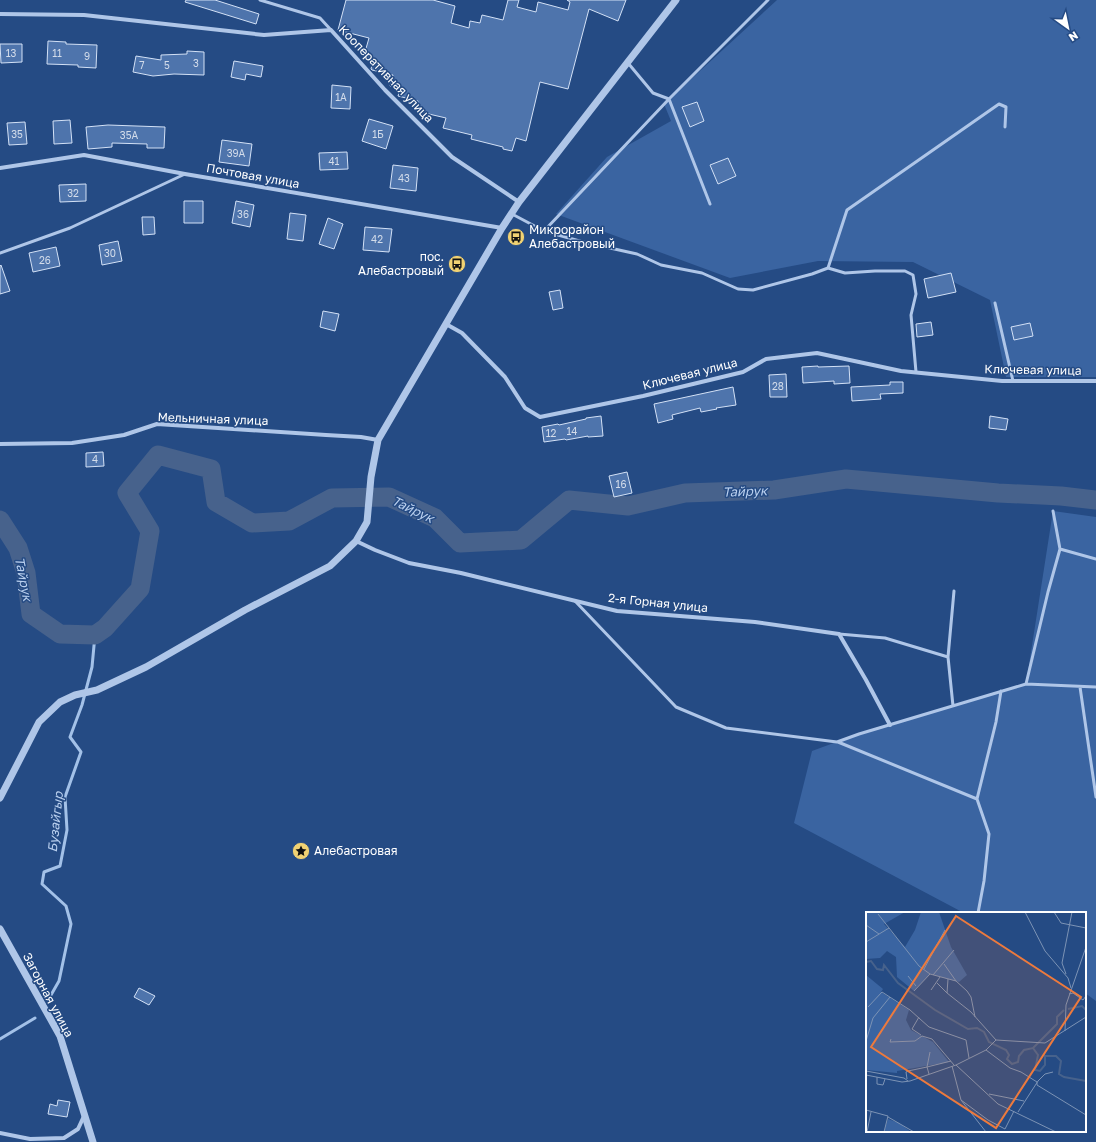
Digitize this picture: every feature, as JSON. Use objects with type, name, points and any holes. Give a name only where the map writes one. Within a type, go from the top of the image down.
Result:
[{"type":"street","points":[[0,798],[39,722],[60,702],[76,695],[97,690],[146,667],[245,610],[330,566],[356,541],[367,522],[371,477],[378,440],[502,228],[519,202],[676,0]]},
{"type":"street","name":"Кооперативная улица","points":[[0,14],[84,15],[264,35],[331,30],[385,90],[452,157],[519,202]]},
{"type":"street","name":"Почтовая улица","points":[[0,168],[84,155],[184,174],[502,228]]},
{"type":"street","name":"Ключевая улица","points":[[446,324],[462,333],[505,377],[525,408],[540,417],[643,396],[743,372],[766,359],[817,354],[901,371],[1002,381],[1096,381]]},
{"type":"street","name":"Мельничная улица","points":[[0,444],[72,443],[124,435],[157,424],[361,437],[378,440]]},
{"type":"street","name":"2-я Горная улица","points":[[356,541],[409,563],[461,573],[617,612],[755,622],[839,634]]},
{"type":"street","points":[[839,634],[890,725]]},
{"type":"street","name":"Загорная улица","points":[[0,929],[60,1036],[93,1142]]},
{"type":"street","points":[[0,1133],[30,1139],[64,1138],[78,1129],[85,1115]]},
{"type":"lane","points":[[260,0],[320,18],[331,30]]},
{"type":"lane","points":[[544,231],[670,99],[768,0]]},
{"type":"lane","points":[[627,63],[653,93],[670,99],[710,204]]},
{"type":"lane","points":[[828,268],[847,210],[999,104],[1006,107],[1004,127]]},
{"type":"lane","points":[[0,253],[70,228],[184,174]]},
{"type":"lane","points":[[511,214],[544,231],[583,242],[637,254],[660,265],[702,273],[738,289],[753,290],[812,274],[828,268],[845,274],[875,271],[905,271],[913,275],[916,294],[911,315],[916,372]]},
{"type":"lane","points":[[995,303],[1013,381]]},
{"type":"lane","points":[[1026,684],[1060,549],[1053,511]]},
{"type":"lane","points":[[1060,549],[1096,558]]},
{"type":"lane","points":[[953,706],[948,657],[954,591]]},
{"type":"lane","points":[[575,601],[676,707],[726,728],[837,742],[977,799]]},
{"type":"lane","points":[[839,634],[885,638],[948,657]]},
{"type":"lane","points":[[837,742],[1026,684],[1096,688]]},
{"type":"lane","points":[[1080,687],[1096,797]]},
{"type":"lane","points":[[978,912],[984,881],[989,834],[977,799],[996,722],[1001,691]]},
{"type":"shaded area","points":[[777,0],[1096,0],[1096,377],[1006,377],[990,300],[913,262],[818,261],[730,278],[556,214],[607,157],[671,121],[664,104]]},
{"type":"shaded area","points":[[1053,511],[1096,517],[1096,1001],[1086,994],[1086,912],[962,912],[794,823],[812,751],[869,730],[1026,684]]},
{"type":"building","points":[[186,0],[215,0],[259,14],[256,24],[185,2]]},
{"type":"building","points":[[346,0],[433,0],[455,6],[451,23],[469,28],[470,21],[480,23],[482,15],[503,20],[508,0],[519,0],[517,7],[536,12],[538,2],[568,10],[570,2],[567,0],[626,0],[618,21],[589,9],[568,89],[540,82],[526,141],[516,138],[512,151],[503,149],[503,147],[471,139],[472,135],[443,128],[446,118],[416,111],[418,101],[398,96],[400,89],[390,86],[393,75],[372,70],[373,61],[363,59],[369,38],[338,30]]},
{"type":"building","points":[[48,41],[66,42],[66,44],[97,45],[96,68],[78,67],[78,65],[47,64]]},
{"type":"building","points":[[0,44],[22,44],[22,62],[1,63]]},
{"type":"building","points":[[187,51],[204,52],[204,75],[174,74],[153,76],[133,72],[136,56],[161,60],[161,55],[187,54]]},
{"type":"building","points":[[234,61],[263,66],[261,77],[246,74],[245,80],[231,77]]},
{"type":"building","points":[[332,85],[351,87],[350,109],[331,108]]},
{"type":"building","points":[[697,102],[704,121],[690,127],[682,107]]},
{"type":"building","points":[[369,119],[393,126],[386,149],[362,141]]},
{"type":"building","points":[[70,120],[72,143],[54,144],[53,121]]},
{"type":"building","points":[[25,122],[27,144],[9,145],[7,123]]},
{"type":"building","points":[[108,125],[165,127],[164,148],[147,148],[147,144],[112,143],[112,147],[88,149],[86,127]]},
{"type":"building","points":[[222,140],[252,144],[249,166],[219,162]]},
{"type":"building","points":[[347,152],[348,169],[320,170],[319,153]]},
{"type":"building","points":[[728,158],[736,176],[718,184],[710,165]]},
{"type":"building","points":[[393,165],[418,168],[416,191],[390,188]]},
{"type":"building","points":[[86,184],[86,201],[60,202],[59,185]]},
{"type":"building","points":[[184,201],[203,201],[203,223],[184,223]]},
{"type":"building","points":[[236,201],[254,205],[250,227],[232,223]]},
{"type":"building","points":[[290,213],[306,215],[303,241],[287,239]]},
{"type":"building","points":[[142,217],[154,217],[155,234],[143,235]]},
{"type":"building","points":[[328,218],[343,224],[334,249],[319,244]]},
{"type":"building","points":[[365,227],[392,229],[389,252],[363,250]]},
{"type":"building","points":[[118,241],[122,261],[102,265],[99,245]]},
{"type":"building","points":[[56,247],[60,266],[33,272],[29,253]]},
{"type":"building","points":[[1,265],[10,291],[0,294],[0,266]]},
{"type":"building","points":[[951,273],[956,292],[928,298],[924,279]]},
{"type":"building","points":[[560,290],[563,308],[553,310],[549,292]]},
{"type":"building","points":[[323,311],[339,314],[335,331],[320,327]]},
{"type":"building","points":[[931,322],[933,335],[917,337],[916,324]]},
{"type":"building","points":[[1030,323],[1033,336],[1014,340],[1011,327]]},
{"type":"building","points":[[849,366],[850,383],[834,384],[834,381],[803,383],[802,367]]},
{"type":"building","points":[[786,374],[787,397],[770,397],[769,375]]},
{"type":"building","points":[[890,382],[903,382],[903,393],[880,394],[881,399],[852,401],[851,387],[890,385]]},
{"type":"building","points":[[733,387],[736,405],[701,412],[700,408],[672,415],[673,419],[658,423],[654,404]]},
{"type":"building","points":[[601,416],[603,436],[588,436],[544,442],[542,427]]},
{"type":"building","points":[[990,416],[1008,419],[1006,430],[989,428]]},
{"type":"building","points":[[103,452],[104,466],[86,467],[86,453]]},
{"type":"building","points":[[627,472],[632,493],[614,497],[609,476]]},
{"type":"building","points":[[139,988],[155,996],[149,1005],[134,997]]},
{"type":"building","points":[[58,1100],[70,1102],[67,1117],[48,1114],[50,1104],[57,1106]]},
{"type":"waterway","name":"Тайрук","points":[[0,520],[18,548],[26,573],[31,614],[60,634],[95,635],[105,628],[140,589],[150,531],[127,493],[158,455],[211,469],[216,502],[252,523],[289,521],[332,498],[389,497],[435,518],[460,543],[521,540],[569,500],[628,506],[685,493],[774,490],[846,479],[998,493],[1061,496],[1096,500]]},
{"type":"waterway","name":"Бузайгыр","points":[[51,995],[59,981],[71,924],[66,906],[42,884],[44,872],[60,866],[67,830],[65,797],[81,752],[70,737],[82,705],[92,667],[95,635]]},
{"type":"waterway","name":"Бузайгыр","points":[[0,1039],[35,1018]]},
{"type":"place","name":"Микрорайон Алебастровый","points":[[516,237]]},
{"type":"place","name":"пос. Алебастровый","points":[[457,264]]},
{"type":"place","name":"Алебастровая","points":[[301,851]]}]
